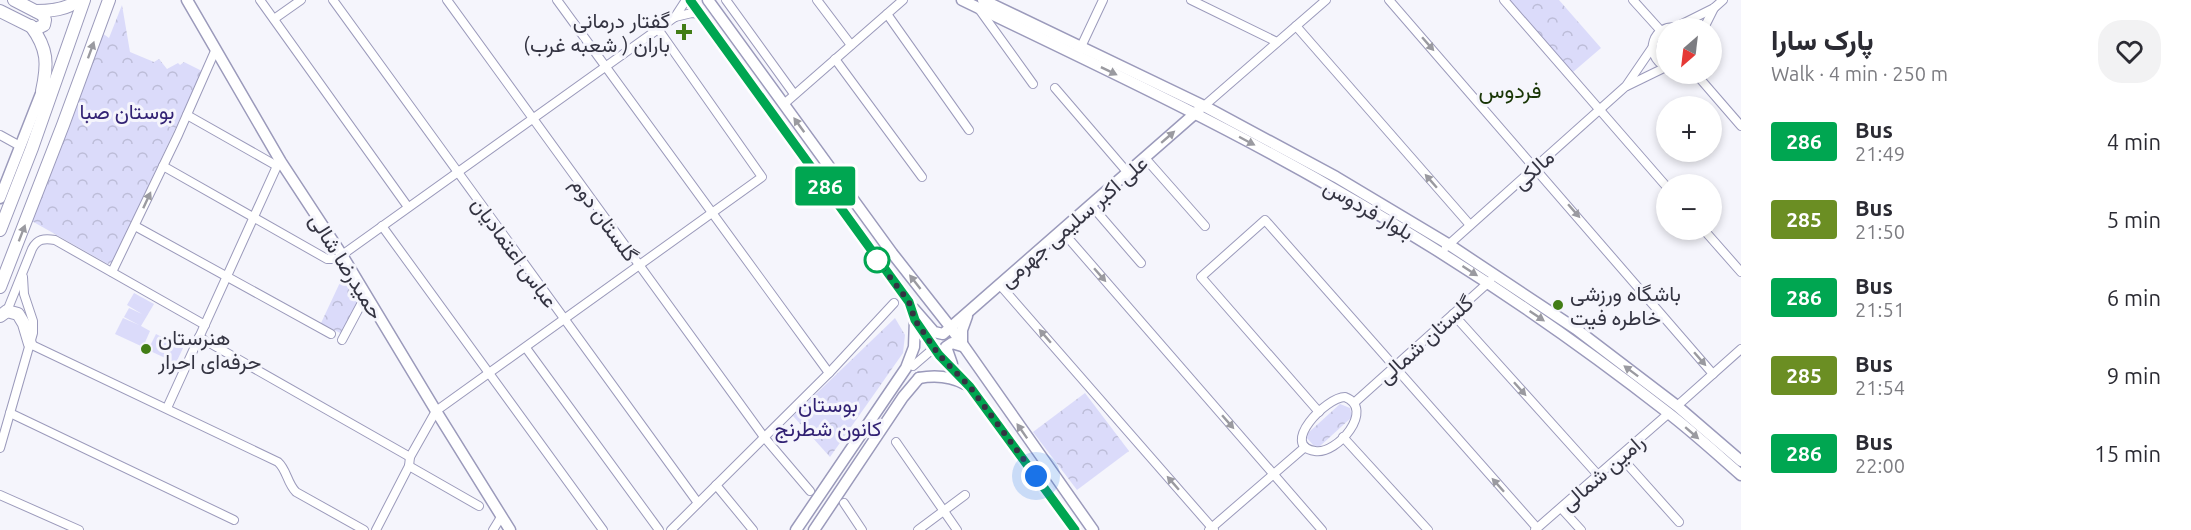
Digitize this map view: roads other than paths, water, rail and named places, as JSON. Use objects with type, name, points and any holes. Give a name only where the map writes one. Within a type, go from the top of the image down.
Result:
[{"type":"highway","points":[[0,11],[39,28],[45,22],[43,15],[14,0]]},
{"type":"highway","points":[[36,11],[51,11],[75,4],[78,0]]},
{"type":"highway","points":[[0,230],[32,148],[84,0]]},
{"type":"highway","points":[[0,287],[109,0]]},
{"type":"highway","points":[[31,26],[40,39],[47,61],[42,91]]},
{"type":"highway","points":[[4,314],[14,312],[21,317],[30,344]]},
{"type":"main road","name":"حمیدرضا شالی","points":[[187,0],[279,164],[342,255],[510,530]]},
{"type":"main road","points":[[688,0],[909,302],[934,332],[943,334],[951,328]]},
{"type":"main road","points":[[708,0],[892,253],[951,328],[1093,530]]},
{"type":"main road","name":"بلوار فردوس","points":[[962,0],[982,3],[1200,110],[1444,248],[1576,329],[1673,409],[1741,461]]},
{"type":"main road","points":[[0,198],[42,91],[59,70]]},
{"type":"main road","name":"علی اکبر سلیمی جهرمی","points":[[951,328],[1200,110]]},
{"type":"main road","points":[[909,302],[915,320],[934,348],[970,387],[1075,530]]},
{"type":"main road","points":[[962,346],[963,323],[971,310]]},
{"type":"main road","points":[[796,530],[910,367],[914,347],[915,320]]},
{"type":"main road","points":[[953,368],[946,351],[947,346],[952,343],[962,346]]},
{"type":"main road","points":[[910,367],[918,369],[919,378]]},
{"type":"main road","points":[[814,530],[903,397],[919,378],[945,377],[970,387]]},
{"type":"main road","name":"بلوار فردوس","points":[[1673,409],[1741,475]]},
{"type":"street","points":[[260,0],[408,207]]},
{"type":"street","points":[[274,20],[301,0]]},
{"type":"street","name":"عباس اعتمادیان","points":[[333,0],[698,503]]},
{"type":"street","name":"گلستان دوم","points":[[447,0],[764,437],[810,491]]},
{"type":"street","points":[[557,0],[829,373]]},
{"type":"street","points":[[163,166],[332,260],[675,17],[688,0]]},
{"type":"street","points":[[726,0],[794,94]]},
{"type":"street","points":[[817,0],[851,45]]},
{"type":"street","points":[[784,104],[903,0]]},
{"type":"street","points":[[1079,50],[1103,0]]},
{"type":"street","points":[[1191,0],[1277,42]]},
{"type":"street","name":"علی اکبر سلیمی جهرمی","points":[[1200,110],[1326,0]]},
{"type":"street","points":[[1389,0],[1713,374]]},
{"type":"street","points":[[1504,0],[1656,174]]},
{"type":"street","points":[[1633,0],[1656,25]]},
{"type":"street","points":[[1696,18],[1723,0]]},
{"type":"street","points":[[982,3],[1033,84]]},
{"type":"street","points":[[1709,18],[1714,8]]},
{"type":"street","points":[[675,17],[692,13],[700,14]]},
{"type":"street","points":[[886,14],[969,130]]},
{"type":"street","points":[[1296,26],[1470,225]]},
{"type":"street","points":[[376,530],[436,411],[763,176],[658,29]]},
{"type":"street","name":"مالکی","points":[[1444,248],[1626,86],[1652,48],[1656,38]]},
{"type":"street","points":[[1652,48],[1656,60]]},
{"type":"street","points":[[112,272],[215,51]]},
{"type":"street","points":[[835,59],[922,177]]},
{"type":"street","name":"مالکی","points":[[1626,86],[1656,72]]},
{"type":"street","points":[[1705,84],[1741,126]]},
{"type":"street","points":[[1055,88],[1128,173]]},
{"type":"street","points":[[167,408],[279,164],[187,115]]},
{"type":"street","points":[[0,135],[20,146]]},
{"type":"street","points":[[1145,158],[1205,226]]},
{"type":"street","points":[[1091,206],[1141,263]]},
{"type":"street","points":[[1319,412],[1201,277],[1265,220],[1536,529]]},
{"type":"street","points":[[135,226],[331,334]]},
{"type":"street","points":[[382,226],[603,530]]},
{"type":"street","points":[[1062,231],[1322,530]]},
{"type":"street","points":[[4,314],[35,243],[45,238],[55,240],[205,325]]},
{"type":"street","points":[[1713,240],[1741,272]]},
{"type":"street","points":[[0,448],[34,327],[24,294],[23,273]]},
{"type":"street","name":"گلستان شمالی","points":[[1354,403],[1492,279]]},
{"type":"street","points":[[1000,285],[1211,529],[1305,447]]},
{"type":"street","points":[[342,340],[366,295]]},
{"type":"street","points":[[676,528],[698,503],[829,373],[894,303]]},
{"type":"street","points":[[1453,314],[1598,475]]},
{"type":"street","points":[[199,337],[410,461],[479,506]]},
{"type":"street","points":[[30,344],[279,462],[291,488],[364,530]]},
{"type":"street","points":[[526,348],[659,530]]},
{"type":"street","points":[[910,367],[934,348]]},
{"type":"street","name":"رامین شمالی","points":[[1536,529],[1740,352]]},
{"type":"street","points":[[1345,397],[1354,403],[1357,407],[1357,417],[1343,437],[1333,446],[1320,452],[1305,447],[1302,438],[1304,428],[1319,412],[1338,398],[1345,397]]},
{"type":"street","points":[[10,413],[234,520]]},
{"type":"street","points":[[1343,437],[1428,530]]},
{"type":"street","points":[[896,442],[957,530]]},
{"type":"street","points":[[1620,456],[1680,522]]},
{"type":"street","points":[[716,485],[753,530]]},
{"type":"street","points":[[0,495],[79,530]]},
{"type":"street","points":[[918,530],[965,495]]},
{"type":"street","points":[[844,503],[862,530]]},
{"type":"street","points":[[1561,508],[1581,530]]},
{"type":"street","points":[[493,530],[501,517]]},
{"type":"place","name":"گفتار درمانی باران ( شعبه غرب)","points":[[684,32]]},
{"type":"place","name":"باشگاه ورزشی خاطره فیت","points":[[1558,305]]},
{"type":"place","name":"هنرستان حرفه‌ای احرار","points":[[146,349]]},
{"type":"district","name":"فردوس","points":[[1510,89]]},
{"type":"park label","name":"بوستان صبا","points":[[127,111]]},
{"type":"park label","name":"بوستان کانون شطرنج","points":[[828,416]]}]
